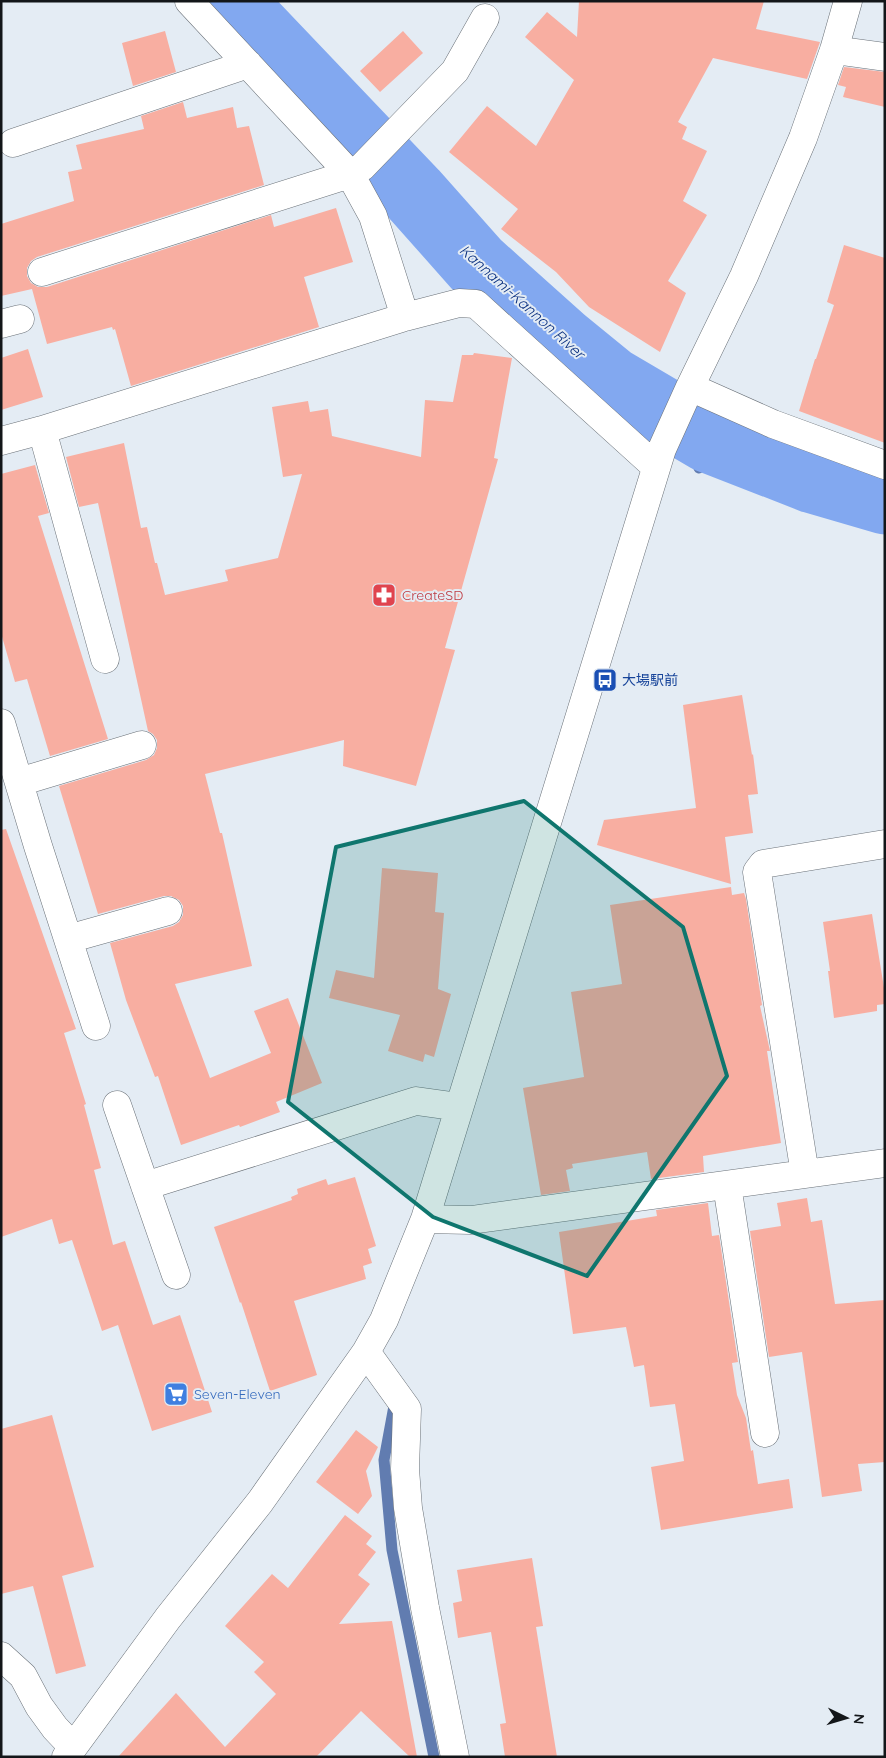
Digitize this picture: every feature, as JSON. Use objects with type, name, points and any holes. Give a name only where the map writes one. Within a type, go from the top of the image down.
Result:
[{"type":"street","points":[[189,1],[248,64],[356,170],[373,216],[405,317]]},
{"type":"street","points":[[1,1656],[23,1676],[39,1706],[70,1752],[168,1618],[260,1502],[366,1352],[384,1320],[425,1219],[659,458],[688,390],[744,276],[803,138],[834,50],[848,1]]},
{"type":"street","points":[[42,272],[356,170],[400,130],[455,71],[486,18]]},
{"type":"street","points":[[834,50],[885,57]]},
{"type":"street","points":[[13,143],[248,64]]},
{"type":"street","points":[[1,441],[42,430],[405,317],[459,303],[476,304],[485,310],[659,458]]},
{"type":"street","points":[[688,390],[773,424],[885,465]]},
{"type":"street","points":[[42,430],[105,659]]},
{"type":"street","points":[[1,722],[96,1026]]},
{"type":"street","points":[[19,782],[142,745]]},
{"type":"street","points":[[805,1174],[757,872],[763,864],[885,844]]},
{"type":"street","points":[[68,939],[168,911]]},
{"type":"street","points":[[145,1186],[416,1100],[459,1108]]},
{"type":"street","points":[[117,1105],[176,1275]]},
{"type":"street","points":[[425,1219],[471,1220],[885,1163]]},
{"type":"street","points":[[727,1185],[765,1433]]},
{"type":"street","points":[[366,1352],[407,1409],[405,1469],[408,1508],[424,1608],[455,1757]]},
{"type":"highlighted area","points":[[524,801],[683,927],[727,1076],[587,1276],[433,1217],[288,1102],[336,847]]},
{"type":"building","points":[[579,1],[764,1],[756,29],[820,42],[807,79],[713,58],[678,122],[687,127],[682,139],[707,151],[683,201],[707,215],[668,281],[686,293],[660,352],[589,307],[556,272],[501,229],[518,209],[449,152],[487,106],[536,146],[574,80],[525,37],[547,12],[577,37]]},
{"type":"building","points":[[165,31],[176,72],[133,86],[122,43]]},
{"type":"building","points":[[403,31],[423,53],[380,92],[360,71]]},
{"type":"building","points":[[844,67],[885,72],[885,107],[843,97],[846,87],[838,85]]},
{"type":"building","points":[[183,102],[187,118],[233,107],[237,128],[249,126],[264,185],[37,257],[31,261],[27,268],[27,276],[31,283],[38,287],[47,287],[271,215],[274,227],[336,208],[353,262],[304,277],[319,327],[131,386],[115,329],[113,330],[112,327],[47,344],[32,289],[1,296],[1,224],[74,201],[68,172],[82,169],[76,145],[144,129],[141,116]]},
{"type":"building","points":[[844,245],[885,258],[885,443],[799,411],[834,305],[827,302]]},
{"type":"building","points":[[28,349],[43,397],[1,410],[1,358]]},
{"type":"building","points":[[474,353],[512,358],[494,458],[498,459],[445,648],[455,650],[416,786],[343,766],[344,740],[205,774],[220,833],[222,833],[252,966],[175,984],[210,1078],[271,1053],[254,1011],[288,998],[322,1083],[276,1102],[280,1112],[240,1127],[239,1125],[181,1145],[158,1076],[155,1077],[126,1000],[110,943],[173,926],[179,922],[183,915],[183,906],[179,900],[171,896],[164,896],[98,914],[59,786],[146,760],[154,755],[157,748],[157,740],[148,731],[98,503],[79,507],[66,457],[124,443],[141,528],[147,527],[165,595],[228,581],[225,570],[278,558],[302,474],[283,477],[272,407],[308,401],[310,412],[328,409],[332,436],[421,457],[425,400],[453,402],[462,355],[473,355]]},
{"type":"building","points":[[35,465],[49,513],[38,516],[108,739],[50,756],[27,679],[15,682],[1,633],[1,474]]},
{"type":"building","points":[[742,695],[758,794],[748,795],[753,833],[725,837],[731,884],[597,845],[604,820],[696,808],[683,705]]},
{"type":"building","points":[[6,829],[76,1029],[64,1033],[86,1104],[84,1105],[101,1168],[94,1170],[113,1245],[125,1241],[153,1325],[180,1315],[212,1412],[152,1431],[118,1325],[102,1331],[72,1240],[59,1244],[52,1219],[1,1237],[1,830]]},
{"type":"building","points":[[382,868],[438,873],[435,912],[444,913],[438,989],[451,994],[434,1057],[425,1054],[423,1062],[388,1051],[400,1015],[329,998],[336,970],[374,978]]},
{"type":"building","points":[[731,887],[732,895],[744,893],[746,899],[762,1005],[760,1006],[770,1051],[767,1051],[781,1143],[703,1156],[704,1172],[651,1179],[647,1152],[572,1164],[573,1168],[566,1170],[570,1191],[541,1195],[523,1088],[584,1077],[571,992],[622,984],[610,905]]},
{"type":"building","points":[[872,914],[885,1004],[877,1005],[877,1011],[834,1018],[823,922]]},
{"type":"building","points":[[355,1177],[376,1246],[368,1249],[372,1263],[363,1266],[366,1279],[294,1301],[317,1375],[270,1391],[214,1227],[292,1200],[291,1197],[298,1194],[297,1189],[326,1179],[328,1185]]},
{"type":"building","points":[[807,1198],[811,1222],[822,1220],[835,1304],[885,1300],[885,1462],[858,1464],[862,1491],[822,1497],[802,1352],[769,1357],[750,1231],[781,1226],[777,1203]]},
{"type":"building","points":[[708,1203],[712,1236],[719,1235],[738,1362],[732,1363],[737,1395],[746,1418],[758,1484],[789,1479],[793,1508],[661,1530],[651,1467],[684,1461],[675,1404],[650,1407],[644,1365],[634,1367],[626,1327],[573,1334],[559,1232],[657,1216],[656,1210]]},
{"type":"building","points":[[52,1415],[94,1567],[62,1576],[86,1666],[56,1674],[33,1586],[1,1594],[1,1429]]},
{"type":"building","points":[[356,1430],[378,1447],[366,1471],[372,1496],[358,1514],[316,1482]]},
{"type":"building","points":[[345,1515],[372,1536],[366,1544],[376,1552],[358,1575],[370,1584],[339,1624],[392,1621],[417,1757],[410,1757],[361,1711],[316,1757],[118,1757],[176,1693],[225,1747],[276,1694],[254,1672],[264,1662],[225,1626],[272,1574],[288,1588]]},
{"type":"building","points":[[532,1558],[543,1626],[536,1627],[557,1757],[505,1757],[500,1724],[506,1723],[491,1632],[458,1638],[453,1603],[462,1601],[457,1570]]},
{"type":"waterway","name":"Kannami-Kannon River","points":[[230,1],[413,193],[476,264],[562,341],[611,381],[708,438],[813,479],[885,500]]},
{"type":"waterway","points":[[699,468],[708,438]]},
{"type":"waterway","points":[[394,1406],[384,1460],[392,1550],[434,1757]]},
{"type":"place","name":"CreateSD","points":[[384,595]]},
{"type":"place","name":"大場駅前","points":[[605,680]]},
{"type":"place","name":"Seven-Eleven","points":[[176,1394]]}]
